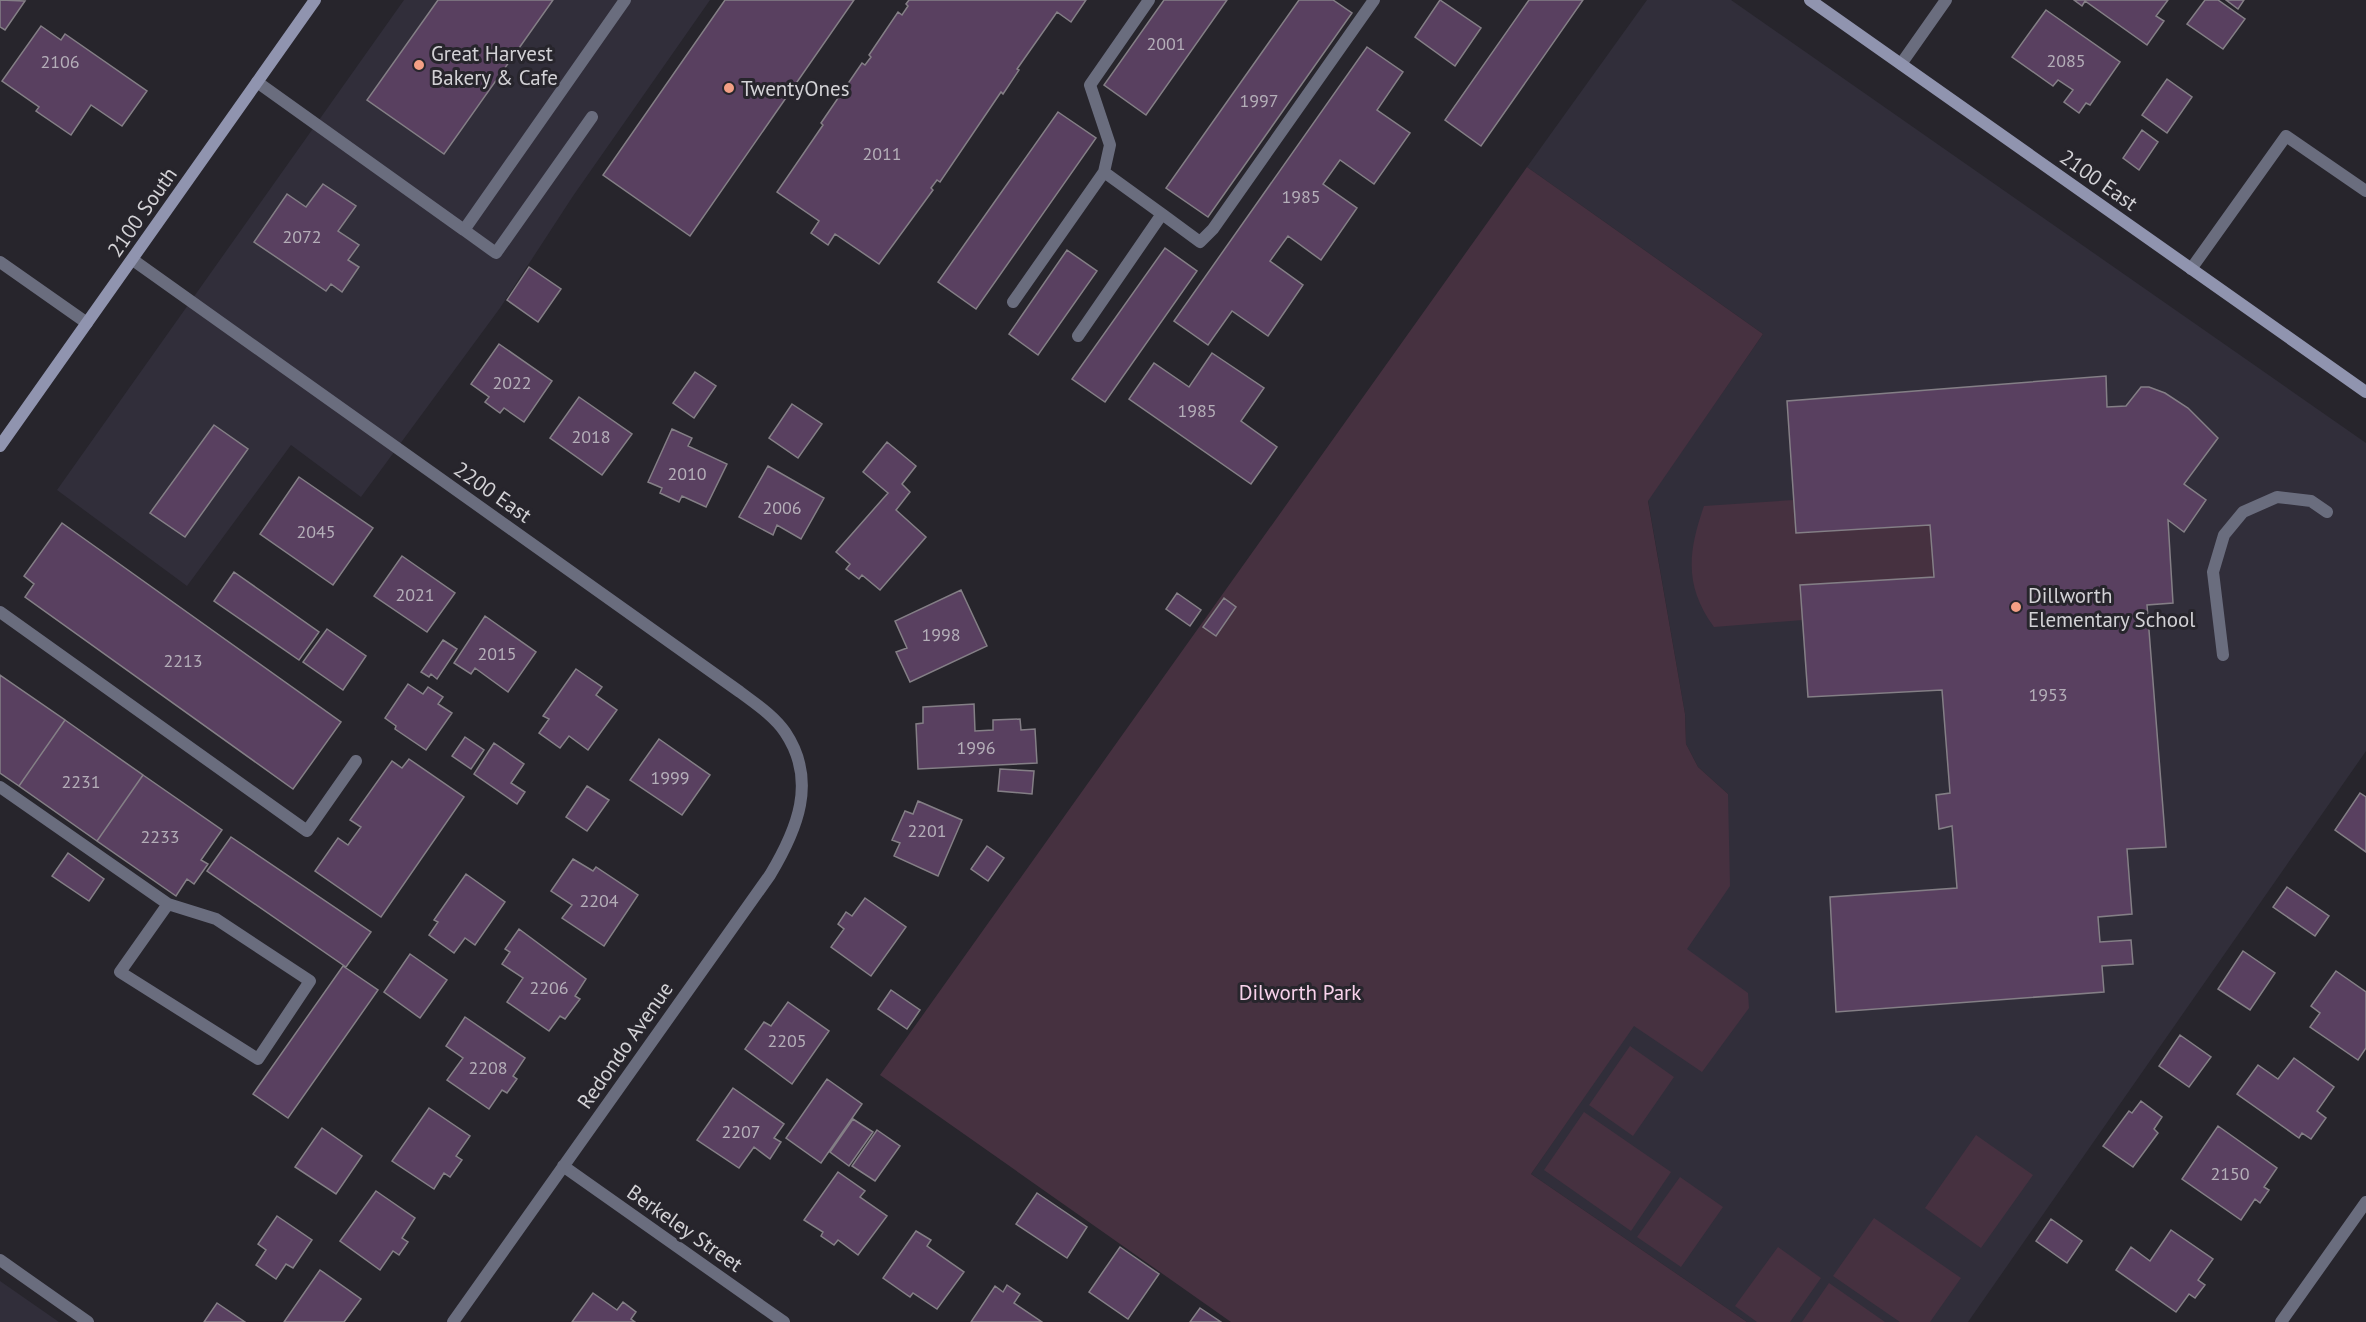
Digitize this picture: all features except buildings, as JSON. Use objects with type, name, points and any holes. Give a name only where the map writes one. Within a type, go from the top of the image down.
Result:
[{"type":"street","name":"2100 South","points":[[0,446],[315,0]]},
{"type":"street","points":[[464,230],[625,0]]},
{"type":"street","points":[[1013,302],[1104,172],[1110,145],[1090,85],[1149,0]]},
{"type":"street","points":[[1104,172],[1200,242],[1213,229],[1374,0]]},
{"type":"street","name":"2100 East","points":[[1810,0],[2366,392]]},
{"type":"street","points":[[1901,64],[1946,0]]},
{"type":"street","points":[[257,82],[496,253],[592,117]]},
{"type":"street","points":[[2191,269],[2286,136],[2366,191]]},
{"type":"street","points":[[1077,336],[1162,214]]},
{"type":"street","name":"2200 East","points":[[133,260],[765,711],[784,731],[798,754],[803,780]]},
{"type":"street","points":[[0,262],[87,323]]},
{"type":"street","points":[[2223,656],[2213,572],[2224,535],[2243,512],[2277,497],[2311,501],[2327,512]]},
{"type":"street","points":[[0,612],[307,831],[356,761]]},
{"type":"street","name":"Redondo Avenue","points":[[453,1322],[775,867],[796,825],[803,780]]},
{"type":"street","points":[[0,787],[168,904],[216,919],[310,981],[258,1059],[120,972],[168,904]]},
{"type":"street","name":"Berkeley Street","points":[[563,1166],[784,1322]]},
{"type":"street","points":[[2281,1322],[2366,1202]]},
{"type":"street","points":[[0,1260],[88,1322]]},
{"type":"shaded area","points":[[404,0],[710,0],[573,196],[500,308],[361,497],[291,445],[187,586],[57,490]]},
{"type":"shaded area","name":"Dillworth Elementary School","points":[[1647,0],[1731,0],[2366,443],[2366,751],[1968,1322],[1747,1322],[1531,1174],[1633,1026],[1728,794],[1698,767],[1686,744],[1685,714],[1648,500],[1763,334],[1527,167]]},
{"type":"shaded area","points":[[0,1281],[59,1322],[0,1322]]},
{"type":"green space","name":"Dilworth Park","points":[[1527,167],[1763,334],[1648,501],[1685,714],[1686,744],[1698,767],[1728,794],[1730,886],[1687,949],[1748,993],[1749,1008],[1702,1072],[1634,1026],[1531,1174],[1747,1322],[1231,1322],[880,1075]]},
{"type":"green space","points":[[1793,500],[1796,533],[1930,525],[1934,577],[1801,585],[1803,620],[1714,627],[1704,612],[1693,583],[1692,554],[1704,506]]},
{"type":"green space","points":[[1630,1046],[1674,1077],[1633,1136],[1589,1105]]},
{"type":"green space","points":[[1584,1112],[1671,1172],[1631,1231],[1544,1170]]},
{"type":"green space","points":[[1976,1135],[2033,1175],[1981,1248],[1925,1208]]},
{"type":"green space","points":[[1680,1177],[1723,1207],[1681,1267],[1637,1237]]},
{"type":"green space","points":[[1874,1218],[1961,1278],[1930,1322],[1900,1322],[1833,1276]]},
{"type":"green space","points":[[1778,1247],[1821,1278],[1790,1322],[1757,1322],[1735,1306]]},
{"type":"green space","points":[[1829,1283],[1885,1322],[1802,1322]]},
{"type":"place","name":"Great Harvest Bakery & Cafe","points":[[419,65]]},
{"type":"place","name":"TwentyOnes","points":[[729,88]]},
{"type":"place","name":"Dillworth Elementary School","points":[[2016,607]]}]
